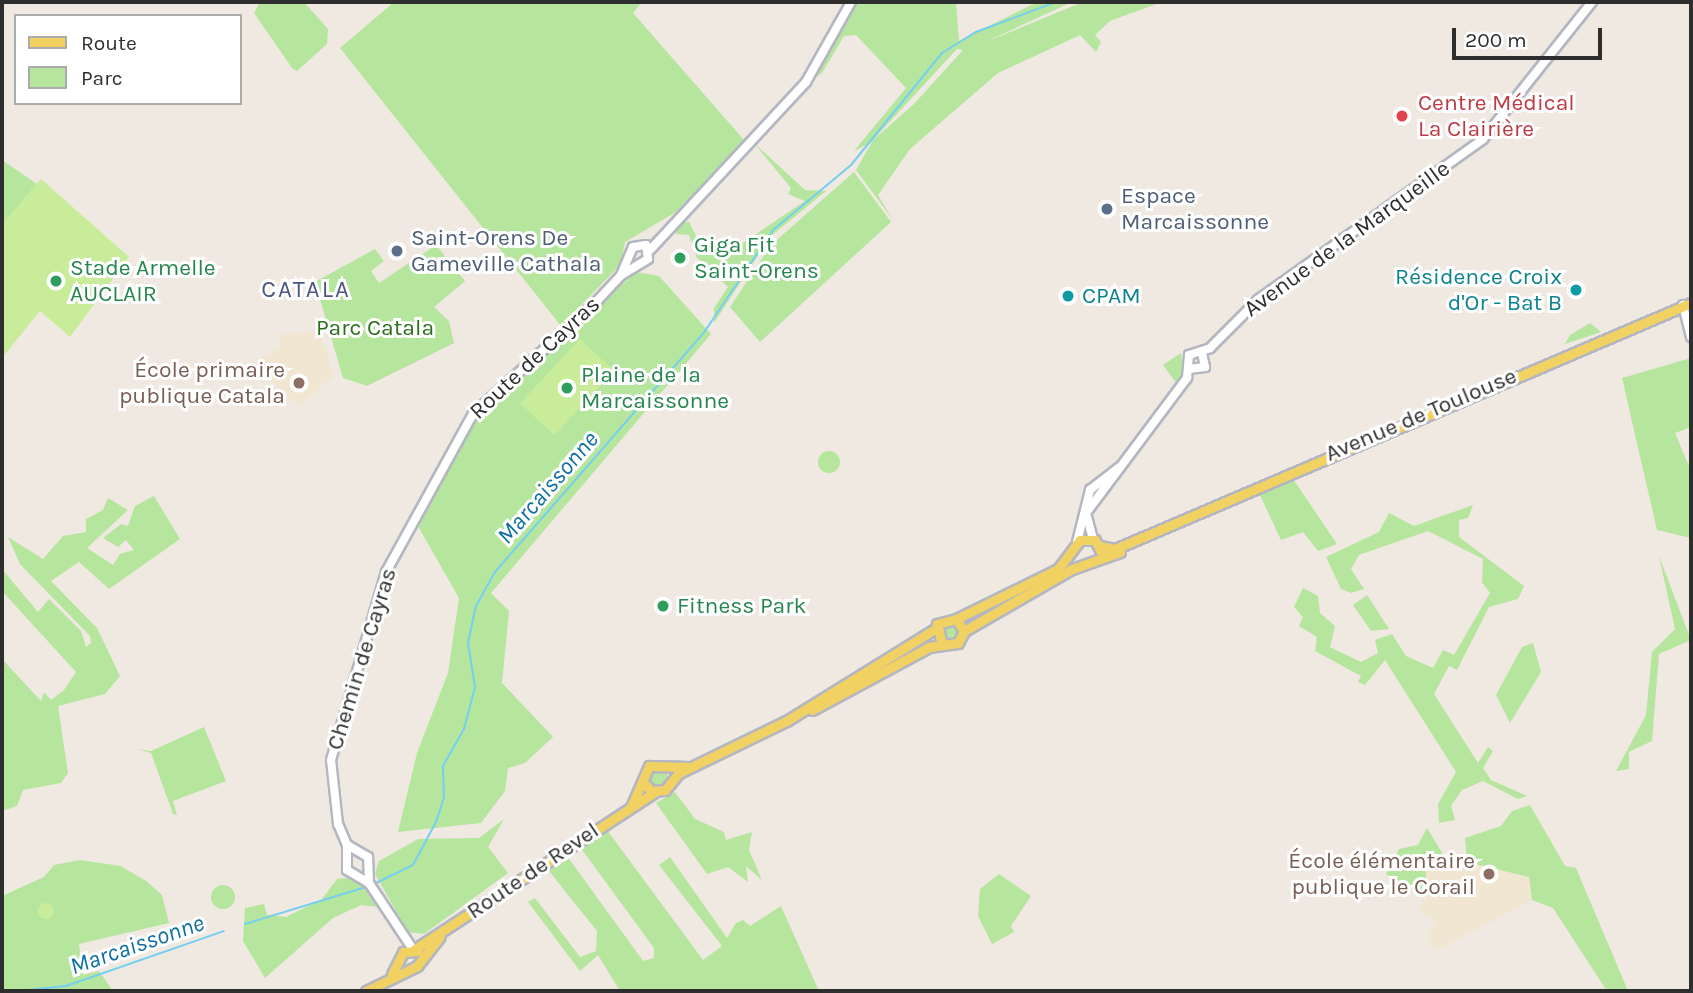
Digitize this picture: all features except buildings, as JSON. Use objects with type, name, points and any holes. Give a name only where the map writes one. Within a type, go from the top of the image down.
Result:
[{"type":"main road","name":"Avenue de Toulouse","points":[[1100,546],[1115,549],[1687,304]]},
{"type":"main road","name":"Avenue de Toulouse","points":[[1098,560],[1160,528]]},
{"type":"main road","points":[[672,781],[666,766],[694,767],[942,644],[955,645],[964,631],[1098,560],[1100,546],[1093,539],[1077,542],[1073,554],[1058,569],[956,619],[942,620],[935,629],[788,720]]},
{"type":"main road","points":[[1073,554],[1084,566]]},
{"type":"main road","points":[[956,619],[964,631]]},
{"type":"main road","points":[[935,629],[942,644]]},
{"type":"main road","name":"Route de Revel","points":[[625,813],[644,783],[649,766],[666,766]]},
{"type":"main road","name":"Route de Revel","points":[[389,978],[410,953],[694,767]]},
{"type":"main road","points":[[644,783],[655,792]]},
{"type":"main road","points":[[410,953],[410,968]]},
{"type":"main road","name":"Route de Revel","points":[[366,991],[410,968],[410,953]]},
{"type":"street","name":"Route de Cayras","points":[[412,517],[473,414],[621,275],[640,264],[660,235],[806,82],[851,2]]},
{"type":"street","name":"Avenue de la Marqueille","points":[[1206,353],[1259,299],[1483,139],[1592,2]]},
{"type":"street","name":"Route de Cayras","points":[[621,275],[640,244],[660,235]]},
{"type":"street","points":[[640,244],[650,250]]},
{"type":"street","points":[[631,257],[640,264]]},
{"type":"street","points":[[1687,304],[1691,337]]},
{"type":"street","points":[[1093,539],[1084,516],[1190,373],[1203,370],[1206,353],[1188,356],[1190,373]]},
{"type":"street","points":[[1077,542],[1090,490],[1120,467]]},
{"type":"street","name":"Chemin de Cayras","points":[[410,953],[369,883],[347,870],[347,845],[334,808],[333,740],[366,650],[377,593],[412,517]]},
{"type":"street","points":[[347,845],[368,857],[369,883]]},
{"type":"street","points":[[348,857],[358,851]]},
{"type":"street","points":[[359,876],[369,869]]},
{"type":"shaded area","name":"École primaire publique Catala","points":[[320,332],[334,376],[299,406],[252,364],[281,346],[279,334]]},
{"type":"shaded area","points":[[1430,853],[1454,867],[1477,860],[1529,877],[1532,900],[1436,951],[1427,936],[1436,920],[1419,911],[1428,894],[1424,865]]},
{"type":"green space","points":[[260,2],[304,2],[328,29],[327,44],[297,71],[292,68],[254,13]]},
{"type":"green space","points":[[394,2],[642,2],[633,13],[744,140],[676,212],[625,242],[621,264],[561,326],[340,48]]},
{"type":"green space","points":[[856,2],[956,2],[959,41],[1037,2],[1072,2],[983,43],[1083,2],[1162,2],[1110,21],[1095,35],[1101,42],[1096,52],[1080,35],[998,73],[910,149],[878,195],[893,220],[856,170],[872,142],[854,151],[906,88],[856,35],[844,36],[822,73],[812,80]],"holes":[[[957,49],[963,50],[914,104],[872,141]]]},
{"type":"green space","points":[[754,143],[805,190],[826,191],[770,237],[714,323],[714,308],[728,287],[697,258],[689,235],[676,234],[678,223],[689,222],[700,244],[719,259],[805,201],[788,194],[791,188]]},
{"type":"green space","points":[[2,160],[37,184],[2,225]]},
{"type":"green space","points":[[854,172],[891,222],[760,342],[730,307],[771,245]]},
{"type":"green space","name":"Stade Armelle AUCLAIR","points":[[41,179],[129,257],[70,337],[40,311],[2,358],[2,225]]},
{"type":"green space","name":"Parc Catala","points":[[436,245],[465,281],[434,307],[449,321],[454,343],[367,386],[343,378],[315,282],[375,249],[384,261],[371,271],[379,283]]},
{"type":"green space","points":[[636,272],[659,276],[711,334],[491,593],[509,611],[502,683],[553,737],[525,763],[508,768],[505,791],[481,823],[398,832],[417,753],[448,673],[459,598],[415,521],[482,411]]},
{"type":"green space","points":[[1590,323],[1601,332],[1565,344],[1570,335]]},
{"type":"green space","name":"Plaine de la Marcaissonne","points":[[580,339],[614,371],[554,435],[520,403]]},
{"type":"green space","points":[[1181,353],[1183,374],[1177,384],[1163,365]]},
{"type":"green space","points":[[1691,358],[1691,427],[1675,433],[1691,471],[1691,538],[1657,530],[1622,378]]},
{"type":"green space","points":[[829,451],[837,454],[840,462],[837,470],[829,473],[821,470],[818,462],[821,454]]},
{"type":"green space","points":[[1291,476],[1337,544],[1318,551],[1303,532],[1281,540],[1258,491]]},
{"type":"green space","points":[[154,496],[180,539],[109,589],[79,562],[51,581],[97,628],[120,676],[105,694],[58,706],[68,773],[61,783],[23,790],[17,806],[2,811],[2,659],[41,701],[44,692],[51,700],[64,690],[76,672],[2,591],[2,569],[38,612],[49,599],[81,631],[86,647],[91,643],[90,636],[20,564],[8,537],[43,559],[63,536],[86,532],[86,519],[103,510],[108,498],[128,510],[87,548],[113,565],[120,554],[134,550],[126,540],[118,547],[103,538],[121,524],[128,526],[135,506]]},
{"type":"green space","points":[[1473,505],[1468,518],[1459,520],[1459,537],[1524,586],[1518,599],[1489,607],[1457,670],[1449,666],[1434,694],[1478,763],[1488,747],[1493,751],[1483,768],[1491,780],[1527,796],[1518,799],[1483,781],[1462,790],[1451,806],[1455,820],[1439,823],[1438,804],[1456,772],[1385,660],[1365,685],[1358,682],[1361,676],[1315,651],[1317,637],[1299,626],[1303,617],[1294,607],[1303,588],[1318,596],[1320,613],[1335,626],[1330,647],[1361,662],[1378,653],[1375,640],[1392,634],[1406,656],[1433,668],[1443,650],[1454,655],[1490,593],[1482,582],[1483,559],[1428,531],[1359,555],[1351,569],[1364,589],[1351,593],[1341,589],[1326,557],[1379,532],[1389,513],[1414,526]]},
{"type":"green space","points":[[1659,556],[1691,640],[1659,654],[1652,741],[1629,752],[1629,769],[1616,771],[1646,715],[1652,652],[1675,629]]},
{"type":"green space","points":[[1367,595],[1389,629],[1371,631],[1353,605]]},
{"type":"green space","points":[[955,624],[957,638],[947,642],[942,626]]},
{"type":"green space","points":[[1533,643],[1541,672],[1510,723],[1496,695],[1522,647]]},
{"type":"green space","points":[[204,727],[226,781],[173,801],[177,815],[173,814],[151,753],[137,749],[151,751]]},
{"type":"green space","points":[[658,768],[665,771],[668,778],[665,785],[658,788],[651,785],[648,778],[651,771]]},
{"type":"green space","points":[[675,792],[695,819],[724,832],[726,840],[752,832],[749,850],[762,880],[746,866],[748,882],[728,867],[707,874],[656,803]]},
{"type":"green space","points":[[1530,805],[1565,866],[1576,868],[1628,991],[1607,991],[1553,908],[1532,900],[1529,877],[1467,862],[1465,838],[1501,826],[1512,811]]},
{"type":"green space","points":[[504,819],[488,847],[508,873],[424,934],[408,932],[375,874],[379,861],[418,839],[479,838]]},
{"type":"green space","points":[[1427,828],[1444,856],[1425,858],[1427,896],[1386,874],[1399,849],[1418,845]]},
{"type":"green space","points":[[607,830],[703,960],[722,946],[659,865],[670,857],[727,938],[736,923],[743,920],[750,926],[781,906],[819,991],[620,991],[598,955],[580,971],[528,902],[535,898],[580,957],[596,951],[597,931],[549,871],[567,856],[643,961],[654,958],[654,948],[580,847]]},
{"type":"green space","points":[[80,860],[121,866],[146,881],[162,895],[169,923],[79,944],[83,975],[99,971],[113,991],[2,991],[2,896],[44,877],[54,865]]},
{"type":"green space","points":[[999,874],[1031,896],[1011,926],[1014,932],[992,944],[978,916],[980,889]]},
{"type":"green space","points":[[347,878],[366,886],[378,907],[361,905],[333,918],[265,978],[243,941],[245,908],[264,904],[267,915],[286,917],[322,899],[337,879]]},
{"type":"green space","points":[[223,885],[231,889],[235,897],[231,905],[223,909],[215,905],[211,897],[215,889]]},
{"type":"green space","points":[[46,903],[52,905],[52,917],[46,919],[40,917],[38,911],[40,905]]},
{"type":"waterway","name":"Marcaissonne","points":[[374,884],[413,865],[436,822],[444,798],[443,766],[464,729],[475,687],[468,643],[476,606],[495,572],[705,331],[773,230],[851,165],[942,53],[976,32],[1056,2]]},
{"type":"waterway","name":"Marcaissonne","points":[[245,924],[369,886]]},
{"type":"waterway","name":"Marcaissonne","points":[[18,991],[66,986],[224,931]]},
{"type":"place","name":"Centre Médical La Clairière","points":[[1402,116]]},
{"type":"place","name":"Espace Marcaissonne","points":[[1107,209]]},
{"type":"place","name":"Saint-Orens De Gameville Cathala","points":[[397,251]]},
{"type":"place","name":"Giga Fit Saint-Orens","points":[[680,258]]},
{"type":"place","name":"Stade Armelle AUCLAIR","points":[[56,281]]},
{"type":"place","name":"Résidence Croix d'Or - Bat B","points":[[1576,290]]},
{"type":"place","name":"CPAM","points":[[1068,296]]},
{"type":"place","name":"École primaire publique Catala","points":[[299,383]]},
{"type":"place","name":"Plaine de la Marcaissonne","points":[[567,388]]},
{"type":"place","name":"Fitness Park","points":[[663,606]]},
{"type":"place","name":"École élémentaire publique le Corail","points":[[1489,874]]},
{"type":"district","name":"CATALA","points":[[306,290]]}]
